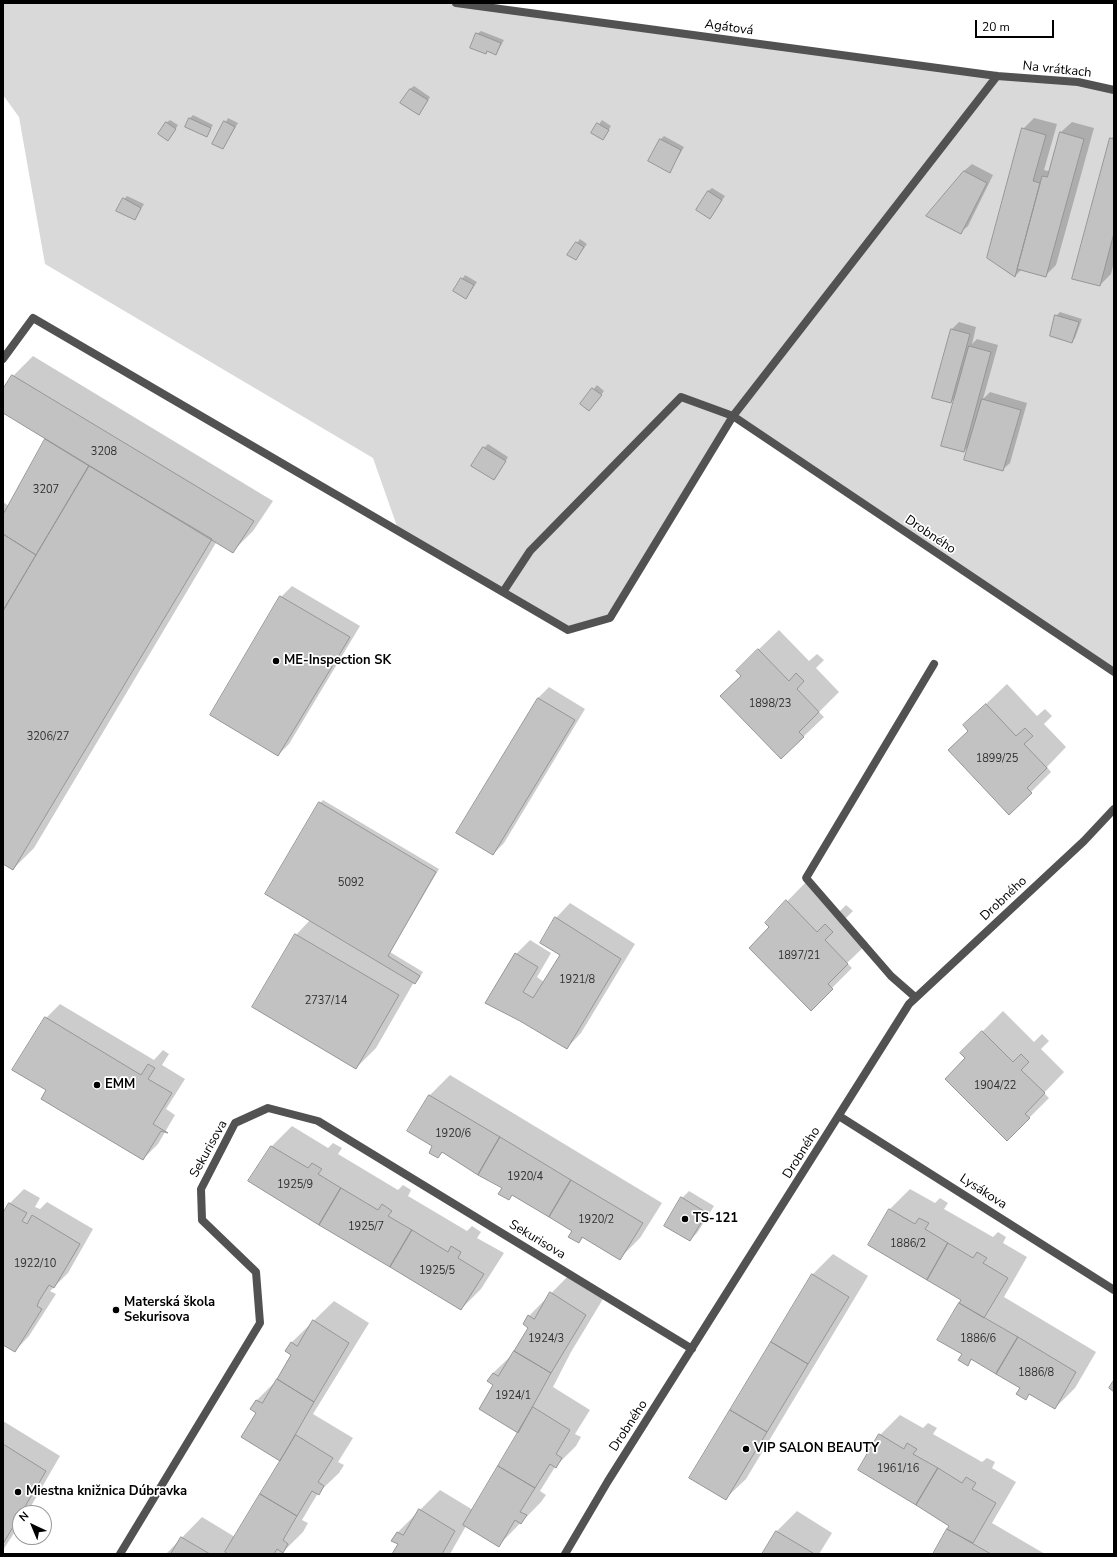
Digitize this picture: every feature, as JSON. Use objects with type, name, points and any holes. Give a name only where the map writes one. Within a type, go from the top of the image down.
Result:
[{"type":"street","name":"Agátová","points":[[456,3],[998,76]]},
{"type":"street","name":"Na vrátkach","points":[[998,76],[1078,82],[1114,90]]},
{"type":"street","points":[[3,359],[33,318],[568,630],[610,618],[733,416],[998,76]]},
{"type":"street","name":"Drobného","points":[[503,592],[530,551],[681,397],[733,416],[1114,672]]},
{"type":"street","points":[[915,997],[891,976],[806,878],[934,664]]},
{"type":"street","name":"Drobného","points":[[565,1554],[608,1481],[909,1004],[1084,841],[1114,809]]},
{"type":"street","name":"Sekurisova","points":[[120,1554],[260,1323],[256,1272],[202,1220],[201,1189],[235,1123],[268,1108],[318,1121],[692,1349]]},
{"type":"street","name":"Lysákova","points":[[839,1116],[1114,1290]]},
{"type":"shaded area","points":[[3,3],[497,3],[503,9],[1114,90],[1114,672],[733,416],[610,618],[568,630],[399,532],[373,458],[45,264],[19,117],[3,95]]},
{"type":"building","points":[[476,33],[501,43],[496,55],[487,51],[486,54],[470,48]]},
{"type":"building","points":[[410,89],[428,100],[419,115],[400,103]]},
{"type":"building","points":[[189,118],[211,128],[207,137],[185,127]]},
{"type":"building","points":[[224,121],[235,127],[223,149],[212,144]]},
{"type":"building","points":[[166,122],[176,129],[168,141],[158,134]]},
{"type":"building","points":[[597,123],[609,130],[603,140],[591,133]]},
{"type":"building","points":[[1022,128],[1046,135],[1033,181],[1040,183],[1015,277],[987,258]]},
{"type":"building","points":[[1060,132],[1084,139],[1046,277],[1017,269],[1042,176],[1047,177]]},
{"type":"building","points":[[1110,138],[1114,139],[1114,233],[1100,286],[1072,279]]},
{"type":"building","points":[[660,139],[681,150],[670,173],[648,161]]},
{"type":"building","points":[[964,171],[987,183],[961,234],[926,216]]},
{"type":"building","points":[[708,191],[722,200],[710,219],[696,210]]},
{"type":"building","points":[[123,198],[141,208],[135,220],[116,211]]},
{"type":"building","points":[[576,242],[584,247],[576,260],[567,255]]},
{"type":"building","points":[[461,278],[474,285],[466,299],[453,291]]},
{"type":"building","points":[[1055,315],[1079,322],[1072,343],[1050,336]]},
{"type":"building","points":[[951,329],[970,334],[951,403],[932,398]]},
{"type":"building","points":[[969,346],[991,352],[964,452],[941,446]]},
{"type":"building","points":[[12,375],[254,521],[233,553],[3,413],[3,389]]},
{"type":"building","points":[[592,388],[602,395],[589,411],[580,404]]},
{"type":"building","points":[[982,399],[1021,410],[1003,471],[964,460]]},
{"type":"building","points":[[45,439],[89,466],[36,555],[3,534],[3,515]]},
{"type":"building","points":[[483,447],[506,461],[494,480],[471,466]]},
{"type":"building","points":[[89,466],[212,539],[13,870],[3,864],[3,611]]},
{"type":"building","points":[[3,534],[36,555],[3,611]]},
{"type":"building","points":[[280,596],[350,637],[278,756],[210,715]]},
{"type":"building","points":[[758,649],[789,681],[796,673],[804,681],[797,689],[819,712],[799,732],[804,737],[781,759],[720,696],[741,676],[736,671]]},
{"type":"building","points":[[538,698],[575,720],[493,855],[456,833]]},
{"type":"building","points":[[986,704],[1016,736],[1025,728],[1033,736],[1024,744],[1047,768],[1027,788],[1032,793],[1009,815],[948,750],[968,731],[963,725]]},
{"type":"building","points":[[319,802],[436,872],[388,956],[420,976],[415,984],[265,894]]},
{"type":"building","points":[[786,900],[817,932],[825,924],[833,932],[825,940],[848,964],[828,984],[833,989],[811,1011],[749,948],[769,927],[765,923]]},
{"type":"building","points":[[555,917],[621,959],[567,1049],[520,1021],[485,1003],[515,953],[538,967],[523,992],[533,998],[560,955],[540,943]]},
{"type":"building","points":[[295,934],[399,995],[356,1069],[252,1007]]},
{"type":"building","name":"EMM","points":[[45,1017],[141,1075],[148,1064],[155,1068],[148,1079],[172,1093],[153,1124],[168,1133],[161,1131],[143,1160],[41,1099],[46,1090],[12,1070]]},
{"type":"building","points":[[982,1031],[1013,1062],[1021,1054],[1029,1062],[1021,1070],[1045,1093],[1025,1114],[1030,1118],[1007,1141],[945,1079],[965,1058],[960,1053]]},
{"type":"building","points":[[429,1095],[500,1137],[478,1175],[442,1152],[438,1158],[429,1153],[432,1146],[407,1131]]},
{"type":"building","points":[[500,1137],[571,1180],[549,1217],[512,1195],[509,1200],[498,1194],[502,1188],[478,1175]]},
{"type":"building","points":[[271,1146],[308,1168],[312,1163],[322,1169],[318,1174],[341,1188],[319,1225],[248,1181]]},
{"type":"building","points":[[571,1180],[643,1223],[620,1260],[582,1237],[579,1243],[568,1237],[572,1231],[549,1217]]},
{"type":"building","points":[[341,1188],[378,1210],[382,1204],[392,1211],[388,1216],[412,1230],[390,1267],[319,1225]]},
{"type":"building","name":"TS-121","points":[[681,1197],[707,1213],[690,1241],[664,1226]]},
{"type":"building","points":[[9,1203],[27,1213],[22,1221],[27,1224],[32,1215],[80,1244],[54,1288],[49,1285],[39,1301],[37,1306],[42,1309],[15,1352],[3,1345],[3,1213]]},
{"type":"building","points":[[889,1209],[915,1224],[919,1218],[929,1223],[925,1229],[948,1243],[927,1280],[868,1245]]},
{"type":"building","points":[[412,1230],[448,1252],[451,1246],[461,1252],[458,1258],[484,1274],[461,1310],[390,1267]]},
{"type":"building","points":[[948,1243],[973,1258],[977,1252],[987,1258],[983,1263],[1008,1278],[984,1318],[959,1303],[961,1300],[927,1280]]},
{"type":"building","points":[[812,1274],[849,1297],[808,1364],[771,1342]]},
{"type":"building","points":[[550,1292],[586,1315],[551,1373],[514,1351],[528,1328],[523,1324],[528,1315],[534,1319]]},
{"type":"building","points":[[959,1303],[1018,1337],[996,1374],[971,1359],[968,1366],[958,1360],[962,1354],[937,1340]]},
{"type":"building","points":[[313,1320],[349,1343],[314,1402],[277,1379],[291,1355],[285,1351],[291,1342],[297,1346]]},
{"type":"building","points":[[1018,1337],[1076,1372],[1055,1409],[1029,1394],[1026,1400],[1016,1394],[1020,1388],[996,1374]]},
{"type":"building","points":[[771,1342],[808,1364],[767,1432],[730,1410]]},
{"type":"building","points":[[514,1351],[551,1373],[518,1433],[479,1409],[493,1385],[487,1381],[493,1373],[498,1376]]},
{"type":"building","points":[[277,1379],[314,1402],[280,1461],[241,1437],[256,1413],[250,1409],[256,1400],[262,1403]]},
{"type":"building","points":[[1114,1380],[1114,1392],[1109,1388]]},
{"type":"building","points":[[533,1407],[570,1430],[556,1454],[562,1458],[556,1468],[550,1464],[535,1488],[498,1466]]},
{"type":"building","points":[[730,1410],[767,1432],[726,1500],[689,1478]]},
{"type":"building","points":[[879,1434],[904,1449],[907,1443],[917,1449],[913,1454],[938,1468],[916,1505],[858,1470]]},
{"type":"building","points":[[296,1435],[333,1458],[318,1482],[324,1486],[319,1495],[312,1491],[297,1516],[260,1494]]},
{"type":"building","name":"Miestna knižnica Dúbravka","points":[[3,1444],[46,1471],[26,1505],[12,1505],[12,1529],[3,1544]]},
{"type":"building","points":[[498,1466],[535,1488],[520,1512],[527,1515],[521,1524],[515,1520],[499,1547],[463,1525]]},
{"type":"building","points":[[938,1468],[962,1483],[966,1477],[976,1483],[972,1489],[996,1503],[973,1543],[947,1529],[949,1526],[916,1505]]},
{"type":"building","points":[[260,1494],[297,1516],[283,1540],[288,1544],[283,1553],[277,1549],[274,1554],[228,1554],[225,1552]]},
{"type":"building","points":[[419,1509],[455,1531],[442,1554],[392,1554],[398,1544],[391,1541],[397,1532],[403,1535]]},
{"type":"building","points":[[947,1529],[991,1554],[933,1554]]},
{"type":"building","points":[[776,1531],[813,1553],[762,1554]]},
{"type":"building","points":[[181,1537],[210,1554],[171,1554]]},
{"type":"place","name":"ME-Inspection SK","points":[[276,661]]},
{"type":"place","name":"EMM","points":[[97,1085]]},
{"type":"place","name":"TS-121","points":[[685,1219]]},
{"type":"place","name":"Materská škola Sekurisova","points":[[116,1310]]},
{"type":"place","name":"VIP SALON BEAUTY","points":[[746,1449]]},
{"type":"place","name":"Miestna knižnica Dúbravka","points":[[18,1492]]}]
